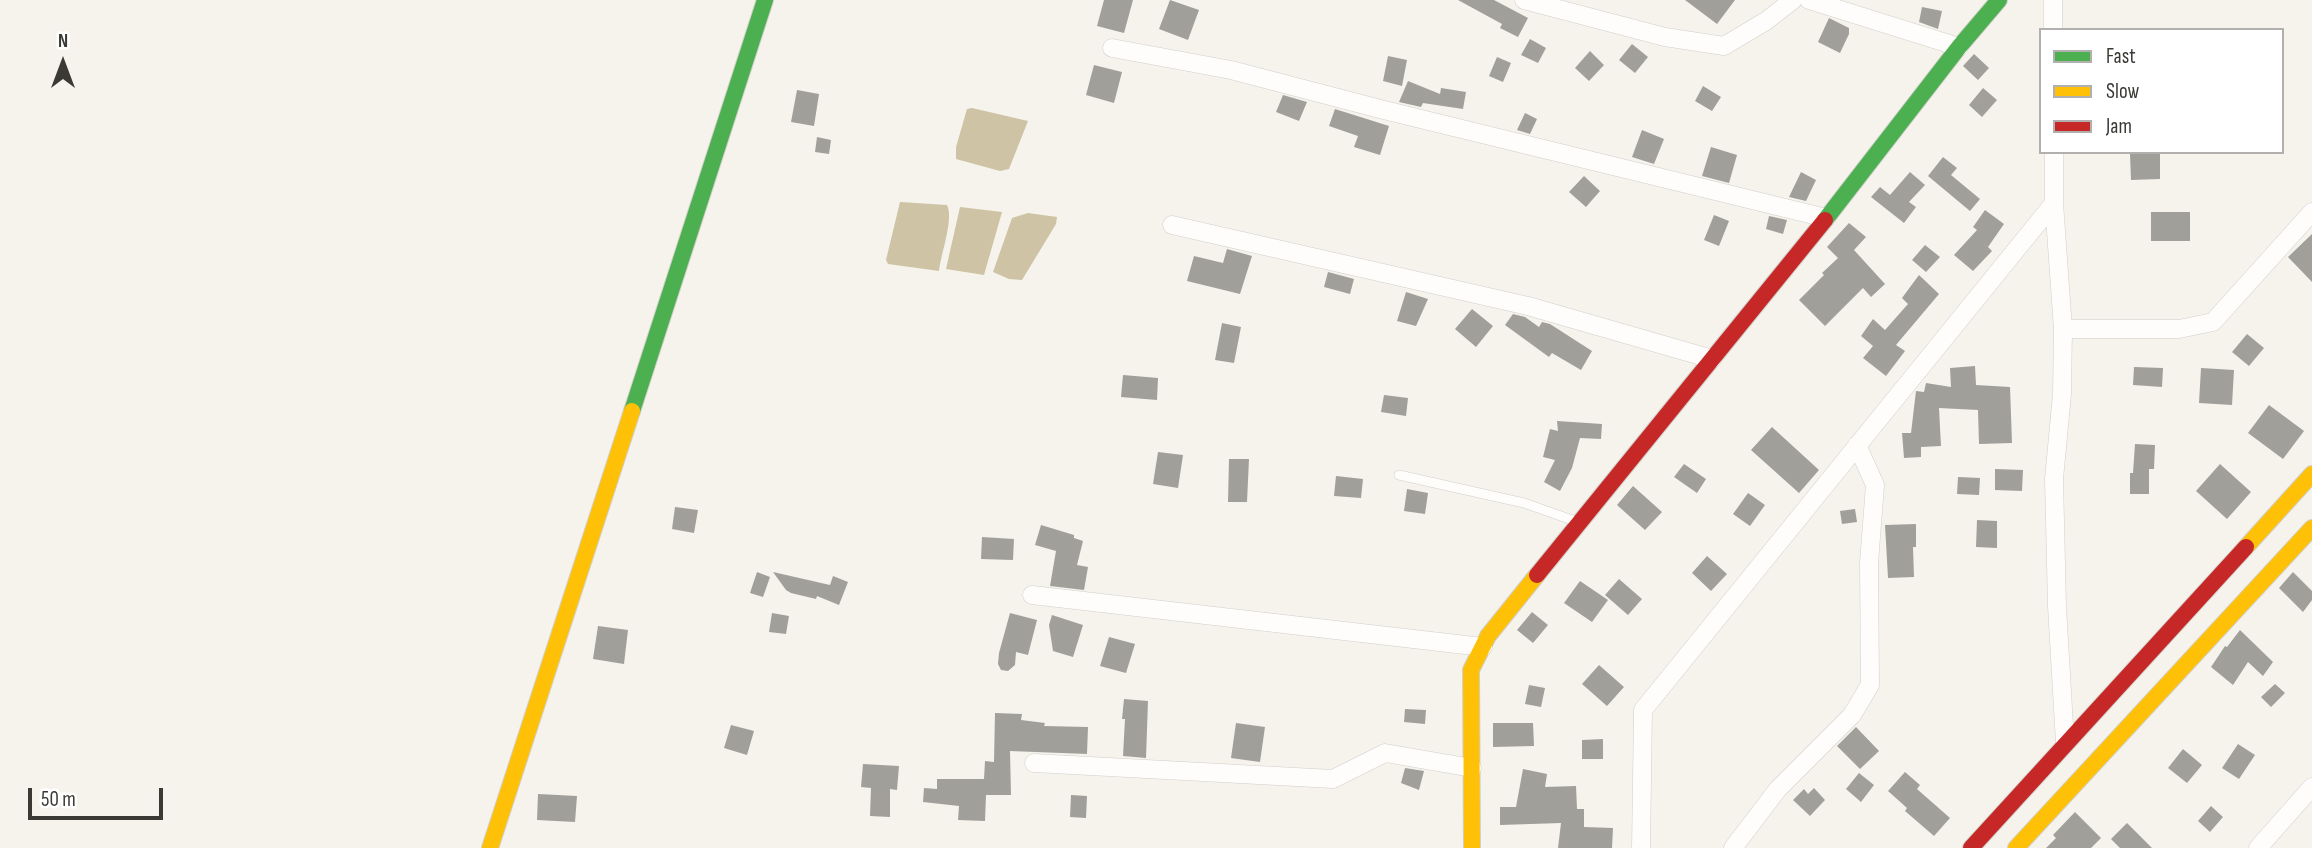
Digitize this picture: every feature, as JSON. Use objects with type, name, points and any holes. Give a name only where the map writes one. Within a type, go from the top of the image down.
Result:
[{"type":"street","points":[[490,848],[765,0]]},
{"type":"street","points":[[1524,0],[1665,37],[1724,46],[1766,21],[1793,0]]},
{"type":"street","points":[[1809,0],[1959,47]]},
{"type":"street","points":[[1472,848],[1471,670],[1488,636],[1826,218],[1998,0]]},
{"type":"street","points":[[2053,0],[2053,28]]},
{"type":"street","points":[[1112,48],[1231,70],[1826,218]]},
{"type":"street","points":[[2054,154],[2054,202],[2063,329],[2062,394],[2054,479],[2064,743]]},
{"type":"street","points":[[1641,848],[1643,710],[2054,202]]},
{"type":"street","points":[[2063,329],[2179,329],[2213,322],[2312,212]]},
{"type":"street","points":[[1172,225],[1528,306],[1712,359]]},
{"type":"street","points":[[1733,848],[1778,789],[1852,715],[1870,685],[1870,563],[1875,485],[1857,446]]},
{"type":"street","points":[[1970,848],[2312,474]]},
{"type":"street","points":[[2016,848],[2312,528]]},
{"type":"street","points":[[1032,595],[1483,647]]},
{"type":"street","points":[[1034,763],[1333,779],[1385,754],[1472,768]]},
{"type":"street","points":[[2258,848],[2312,787]]},
{"type":"lane","points":[[1399,475],[1524,503],[1579,522]]},
{"type":"shaded area","points":[[967,109],[1028,121],[1009,169],[1000,171],[956,159],[956,147]]},
{"type":"shaded area","points":[[900,202],[947,205],[949,219],[939,271],[888,264],[886,260]]},
{"type":"shaded area","points":[[960,207],[1002,212],[984,275],[946,269]]},
{"type":"shaded area","points":[[1028,213],[1057,217],[1056,224],[1022,280],[1009,279],[993,272],[1012,218]]},
{"type":"building","points":[[1104,0],[1133,0],[1124,33],[1097,26]]},
{"type":"building","points":[[1170,0],[1199,10],[1188,40],[1159,29]]},
{"type":"building","points":[[1458,0],[1494,0],[1528,18],[1518,37],[1500,28],[1502,24]]},
{"type":"building","points":[[1685,0],[1735,0],[1717,24]]},
{"type":"building","points":[[1922,7],[1942,11],[1938,29],[1919,22]]},
{"type":"building","points":[[1829,18],[1849,28],[1840,53],[1818,42]]},
{"type":"building","points":[[1530,39],[1546,48],[1538,63],[1521,55]]},
{"type":"building","points":[[1632,44],[1648,57],[1635,73],[1619,60]]},
{"type":"building","points":[[1590,51],[1604,65],[1589,81],[1575,68]]},
{"type":"building","points":[[1974,54],[1989,68],[1978,80],[1963,66]]},
{"type":"building","points":[[1388,56],[1407,60],[1402,86],[1383,81]]},
{"type":"building","points":[[1497,57],[1511,63],[1503,82],[1489,76]]},
{"type":"building","points":[[1094,65],[1122,72],[1114,103],[1086,95]]},
{"type":"building","points":[[1408,81],[1440,94],[1441,88],[1466,92],[1463,109],[1423,103],[1421,107],[1399,102]]},
{"type":"building","points":[[1703,86],[1721,97],[1712,111],[1695,101]]},
{"type":"building","points":[[1983,88],[1997,100],[1982,117],[1969,105]]},
{"type":"building","points":[[797,90],[819,94],[814,126],[791,122]]},
{"type":"building","points":[[1283,95],[1307,102],[1299,121],[1276,112]]},
{"type":"building","points":[[1335,109],[1389,126],[1380,155],[1354,147],[1358,136],[1329,126]]},
{"type":"building","points":[[1525,113],[1537,119],[1530,134],[1517,130]]},
{"type":"building","points":[[1642,130],[1664,139],[1654,164],[1632,157]]},
{"type":"building","points":[[817,137],[831,140],[829,154],[815,152]]},
{"type":"building","points":[[1711,147],[1737,155],[1729,183],[1702,176]]},
{"type":"building","points":[[2130,154],[2160,154],[2160,179],[2131,180]]},
{"type":"building","points":[[1943,157],[1957,168],[1951,175],[1980,199],[1970,211],[1928,176]]},
{"type":"building","points":[[1801,172],[1816,180],[1806,201],[1789,197]]},
{"type":"building","points":[[1910,172],[1925,185],[1909,202],[1916,207],[1904,223],[1871,197],[1880,187],[1890,195]]},
{"type":"building","points":[[1584,176],[1600,191],[1586,207],[1569,192]]},
{"type":"building","points":[[1985,210],[2004,224],[1988,247],[1992,251],[1973,271],[1954,255],[1977,230],[1973,227]]},
{"type":"building","points":[[2151,212],[2190,212],[2190,241],[2151,241]]},
{"type":"building","points":[[1714,215],[1729,221],[1719,246],[1704,240]]},
{"type":"building","points":[[1769,216],[1787,220],[1783,234],[1766,229]]},
{"type":"building","points":[[1849,223],[1866,237],[1854,250],[1885,284],[1871,297],[1863,288],[1825,326],[1799,300],[1838,258],[1827,247]]},
{"type":"building","points":[[2312,234],[2312,282],[2288,257]]},
{"type":"building","points":[[1925,245],[1940,257],[1926,272],[1912,260]]},
{"type":"building","points":[[1227,249],[1252,256],[1240,294],[1187,281],[1194,256],[1223,263]]},
{"type":"building","points":[[1328,272],[1354,279],[1350,294],[1324,287]]},
{"type":"building","points":[[1919,275],[1939,294],[1896,345],[1905,351],[1886,376],[1863,358],[1873,346],[1861,336],[1873,319],[1885,330],[1908,304],[1902,298]]},
{"type":"building","points":[[1406,292],[1428,299],[1416,326],[1397,321]]},
{"type":"building","points":[[1472,309],[1493,326],[1476,347],[1455,329]]},
{"type":"building","points":[[1513,314],[1525,317],[1539,327],[1542,322],[1550,324],[1592,351],[1581,370],[1552,353],[1549,357],[1505,325]]},
{"type":"building","points":[[1222,323],[1241,327],[1234,363],[1215,360]]},
{"type":"building","points":[[2247,334],[2264,348],[2249,366],[2232,352]]},
{"type":"building","points":[[1975,366],[1976,385],[2010,387],[2012,443],[1979,444],[1978,410],[1939,408],[1941,446],[1921,447],[1921,457],[1904,458],[1902,433],[1911,433],[1916,391],[1924,392],[1926,383],[1951,387],[1950,368]]},
{"type":"building","points":[[2134,367],[2163,368],[2162,387],[2133,385]]},
{"type":"building","points":[[2201,368],[2234,370],[2232,405],[2199,403]]},
{"type":"building","points":[[1123,375],[1158,378],[1157,400],[1121,397]]},
{"type":"building","points":[[1384,395],[1408,398],[1406,416],[1381,412]]},
{"type":"building","points":[[2269,405],[2304,431],[2283,459],[2248,433]]},
{"type":"building","points":[[1557,421],[1602,424],[1601,439],[1580,438],[1572,468],[1560,491],[1544,482],[1555,460],[1543,457],[1550,429],[1558,431]]},
{"type":"building","points":[[1772,427],[1819,470],[1799,493],[1751,450]]},
{"type":"building","points":[[2135,444],[2155,445],[2154,469],[2149,469],[2149,494],[2130,494]]},
{"type":"building","points":[[1158,452],[1183,455],[1178,488],[1153,484]]},
{"type":"building","points":[[1229,459],[1249,459],[1247,502],[1228,502]]},
{"type":"building","points":[[1684,464],[1706,479],[1697,493],[1674,477]]},
{"type":"building","points":[[2220,464],[2251,492],[2227,519],[2196,491]]},
{"type":"building","points":[[1995,469],[2023,470],[2022,491],[1995,490]]},
{"type":"building","points":[[1336,476],[1363,479],[1361,498],[1334,496]]},
{"type":"building","points":[[1958,477],[1980,478],[1979,495],[1957,494]]},
{"type":"building","points":[[1633,486],[1662,512],[1645,530],[1617,505]]},
{"type":"building","points":[[1407,489],[1428,493],[1425,514],[1404,511]]},
{"type":"building","points":[[1748,493],[1765,505],[1750,526],[1733,514]]},
{"type":"building","points":[[675,507],[698,510],[694,533],[672,529]]},
{"type":"building","points":[[1855,509],[1857,522],[1842,524],[1840,511]]},
{"type":"building","points":[[1977,520],[1997,521],[1997,548],[1976,547]]},
{"type":"building","points":[[1916,524],[1916,547],[1913,547],[1914,577],[1888,578],[1885,525]]},
{"type":"building","points":[[1041,525],[1074,535],[1074,538],[1083,541],[1077,565],[1088,567],[1084,590],[1050,586],[1056,551],[1035,545]]},
{"type":"building","points":[[982,537],[1014,539],[1013,560],[981,559]]},
{"type":"building","points":[[1707,556],[1727,574],[1711,591],[1692,573]]},
{"type":"building","points":[[757,572],[770,577],[763,597],[750,593]]},
{"type":"building","points":[[773,572],[830,585],[833,576],[848,582],[839,605],[817,596],[816,599],[791,593]]},
{"type":"building","points":[[2293,572],[2312,591],[2312,600],[2303,612],[2279,588]]},
{"type":"building","points":[[1619,579],[1642,599],[1628,615],[1605,595]]},
{"type":"building","points":[[1580,581],[1608,600],[1592,622],[1564,603]]},
{"type":"building","points":[[1532,612],[1548,625],[1533,643],[1517,630]]},
{"type":"building","points":[[772,613],[789,616],[786,634],[769,632]]},
{"type":"building","points":[[1010,613],[1037,620],[1028,655],[1016,652],[1015,665],[1008,671],[1001,670],[998,664]]},
{"type":"building","points":[[1052,615],[1083,625],[1073,657],[1053,651],[1049,625]]},
{"type":"building","points":[[598,626],[628,630],[624,664],[593,659]]},
{"type":"building","points":[[2240,630],[2273,662],[2263,676],[2248,662],[2233,685],[2211,667]]},
{"type":"building","points":[[1109,637],[1135,644],[1126,673],[1100,666]]},
{"type":"building","points":[[1599,665],[1624,687],[1607,706],[1582,684]]},
{"type":"building","points":[[2275,684],[2285,693],[2271,707],[2261,697]]},
{"type":"building","points":[[1529,685],[1545,688],[1541,707],[1525,704]]},
{"type":"building","points":[[1124,699],[1148,701],[1146,758],[1123,756]]},
{"type":"building","points":[[1405,709],[1426,710],[1425,724],[1404,722]]},
{"type":"building","points":[[995,713],[1022,714],[1021,720],[1045,723],[1044,726],[1088,727],[1087,754],[1010,751],[1011,795],[986,795],[985,821],[958,820],[959,806],[923,802],[924,788],[937,789],[937,779],[984,779],[985,761],[994,762]]},
{"type":"building","points":[[1236,723],[1265,727],[1260,762],[1231,758]]},
{"type":"building","points":[[1493,723],[1533,723],[1534,746],[1493,747]]},
{"type":"building","points":[[731,725],[754,731],[747,755],[724,748]]},
{"type":"building","points":[[1856,727],[1879,751],[1860,769],[1837,746]]},
{"type":"building","points":[[1603,739],[1603,759],[1582,759],[1582,740]]},
{"type":"building","points":[[2238,744],[2255,755],[2239,779],[2222,768]]},
{"type":"building","points":[[2183,749],[2202,765],[2187,783],[2168,768]]},
{"type":"building","points":[[863,764],[899,766],[897,790],[890,789],[890,817],[870,816],[871,788],[861,787]]},
{"type":"building","points":[[1405,768],[1424,771],[1419,790],[1401,783]]},
{"type":"building","points":[[1523,769],[1547,774],[1545,787],[1576,786],[1577,809],[1584,809],[1584,827],[1613,828],[1612,848],[1558,848],[1561,823],[1500,825],[1500,807],[1516,807]]},
{"type":"building","points":[[1905,772],[1920,785],[1917,789],[1950,818],[1934,836],[1905,811],[1907,808],[1888,791]]},
{"type":"building","points":[[1859,773],[1874,785],[1861,802],[1846,789]]},
{"type":"building","points":[[1814,788],[1825,800],[1810,816],[1793,800],[1804,789],[1808,794]]},
{"type":"building","points":[[538,794],[577,796],[575,822],[537,820]]},
{"type":"building","points":[[1071,795],[1087,796],[1086,818],[1070,817]]},
{"type":"building","points":[[2211,806],[2223,817],[2210,832],[2198,821]]},
{"type":"building","points":[[2075,812],[2101,838],[2091,848],[2046,848],[2056,838],[2053,835]]},
{"type":"building","points":[[2127,823],[2152,848],[2120,848],[2111,839]]},
{"type":"traffic: fast","points":[[632,411],[765,0]]},
{"type":"traffic: fast","points":[[1825,220],[1959,47],[1999,0]]},
{"type":"traffic: slow","points":[[490,848],[632,411]]},
{"type":"traffic: slow","points":[[2246,547],[2312,474]]},
{"type":"traffic: slow","points":[[2016,848],[2312,528]]},
{"type":"traffic: slow","points":[[1472,848],[1471,670],[1488,636],[1537,575]]},
{"type":"traffic: jam","points":[[1537,575],[1825,220]]},
{"type":"traffic: jam","points":[[1971,848],[2246,547]]}]
